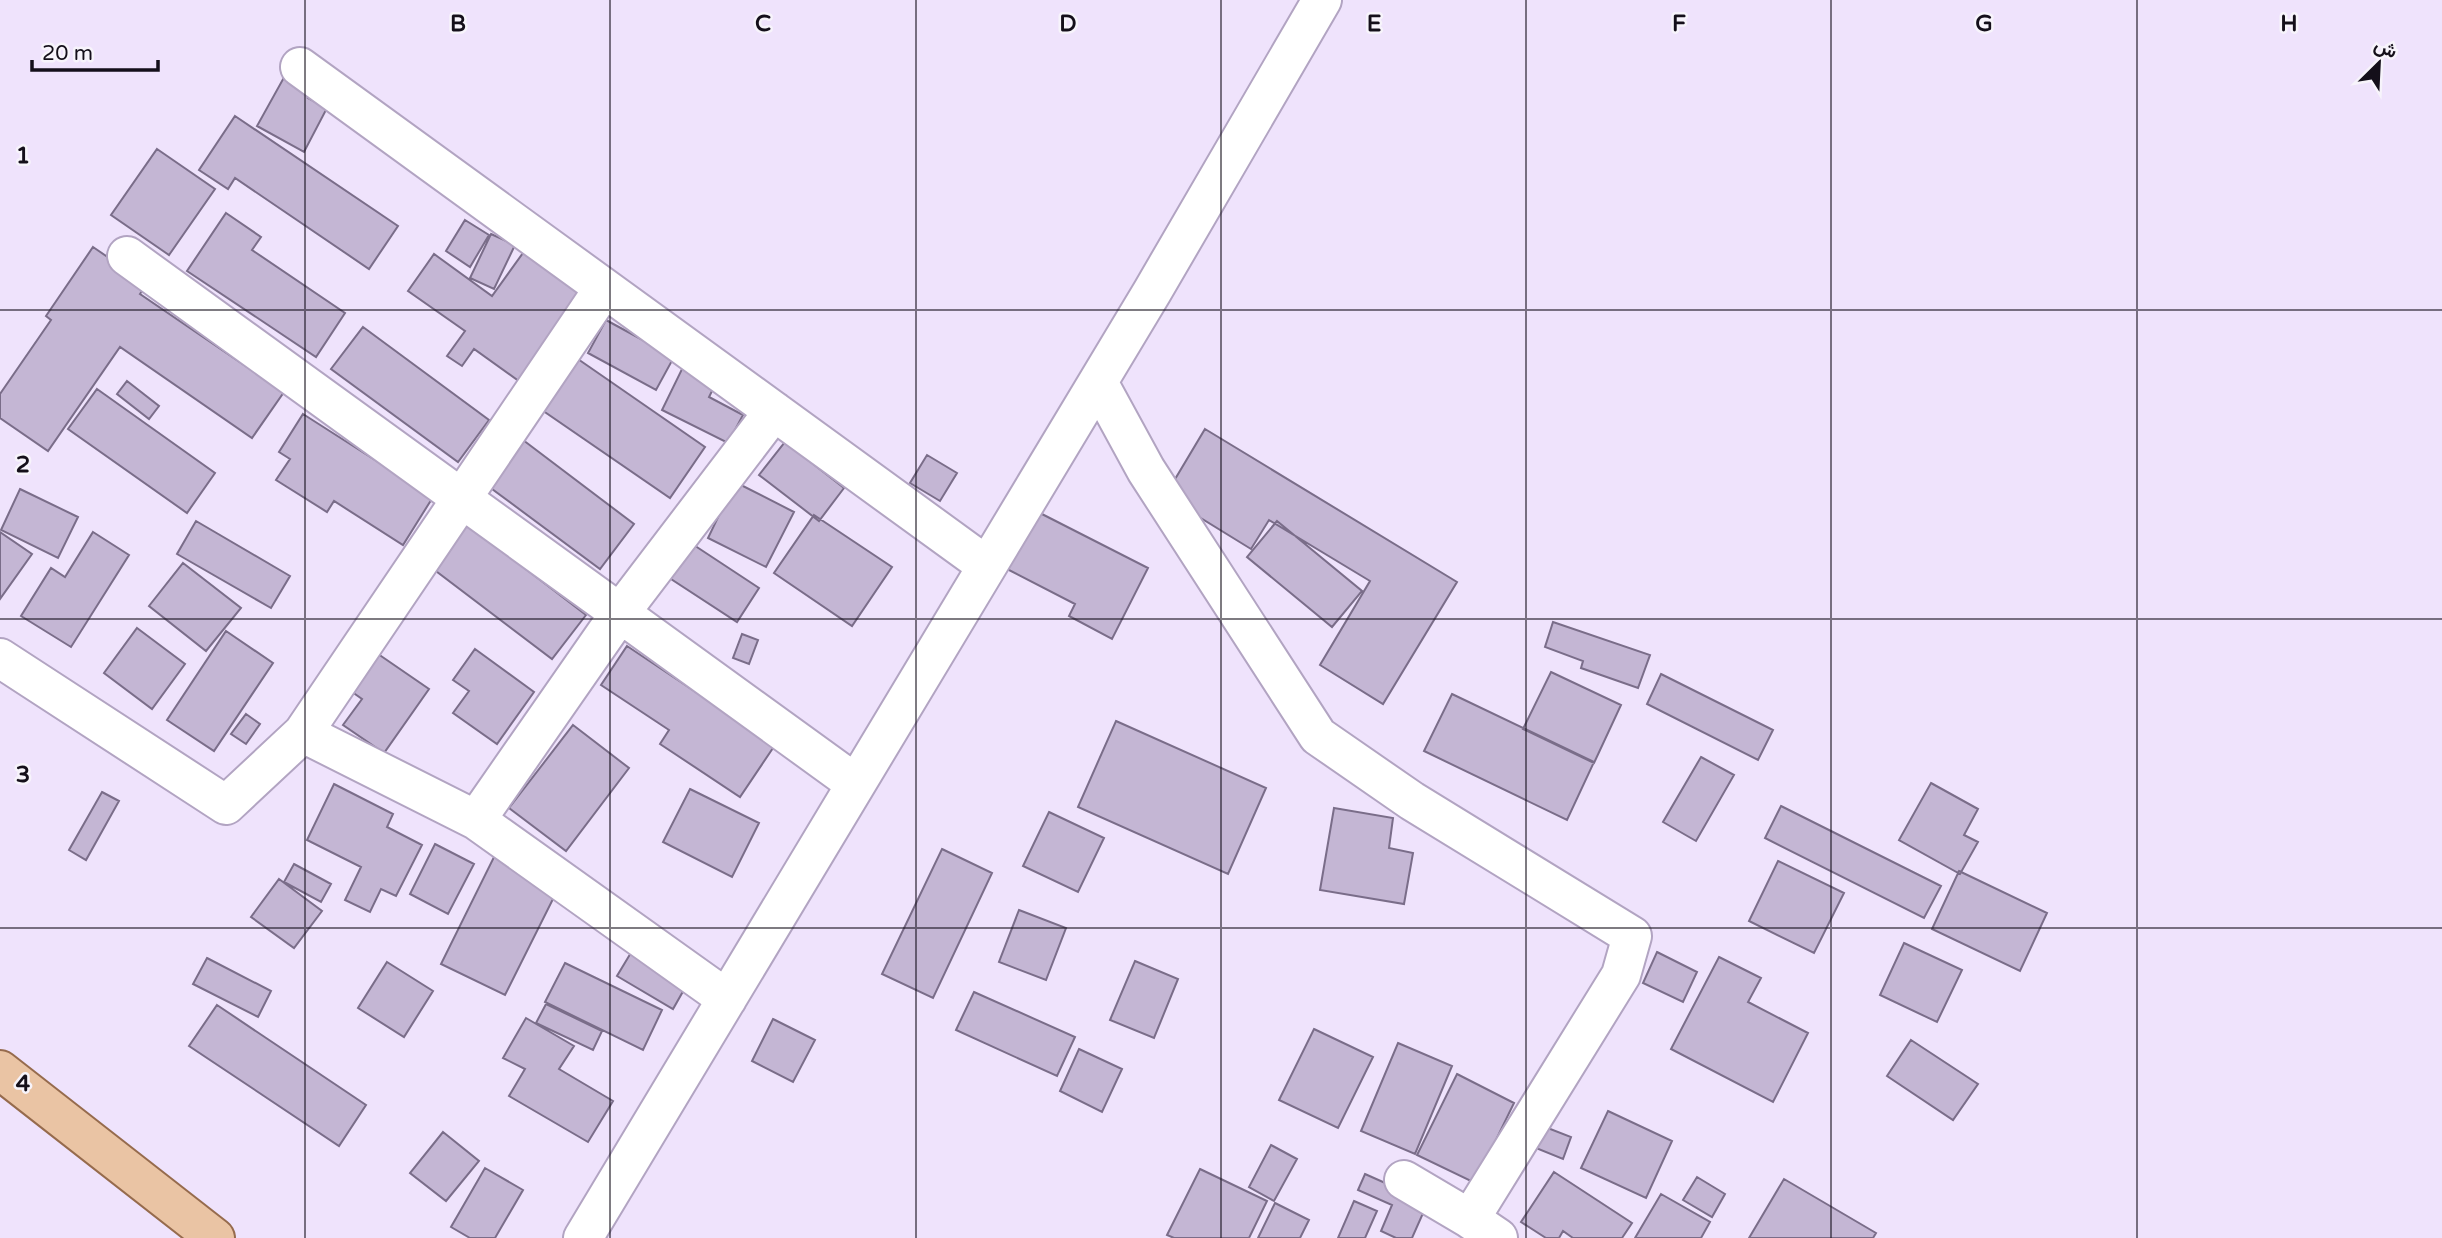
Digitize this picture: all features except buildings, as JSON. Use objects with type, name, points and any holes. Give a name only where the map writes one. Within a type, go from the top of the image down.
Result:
[{"type":"main road","points":[[0,1070],[215,1238]]},
{"type":"street","points":[[583,1238],[1098,382],[1322,0]]},
{"type":"street","points":[[300,67],[987,566]]},
{"type":"street","points":[[127,256],[856,784]]},
{"type":"street","points":[[0,658],[226,805],[303,733],[604,288]]},
{"type":"street","points":[[1098,382],[1146,470],[1318,736],[1412,802],[1632,936],[1621,975],[1484,1228],[1404,1180]]},
{"type":"street","points":[[476,820],[620,613],[774,411]]},
{"type":"street","points":[[303,733],[476,820],[727,999]]}]
